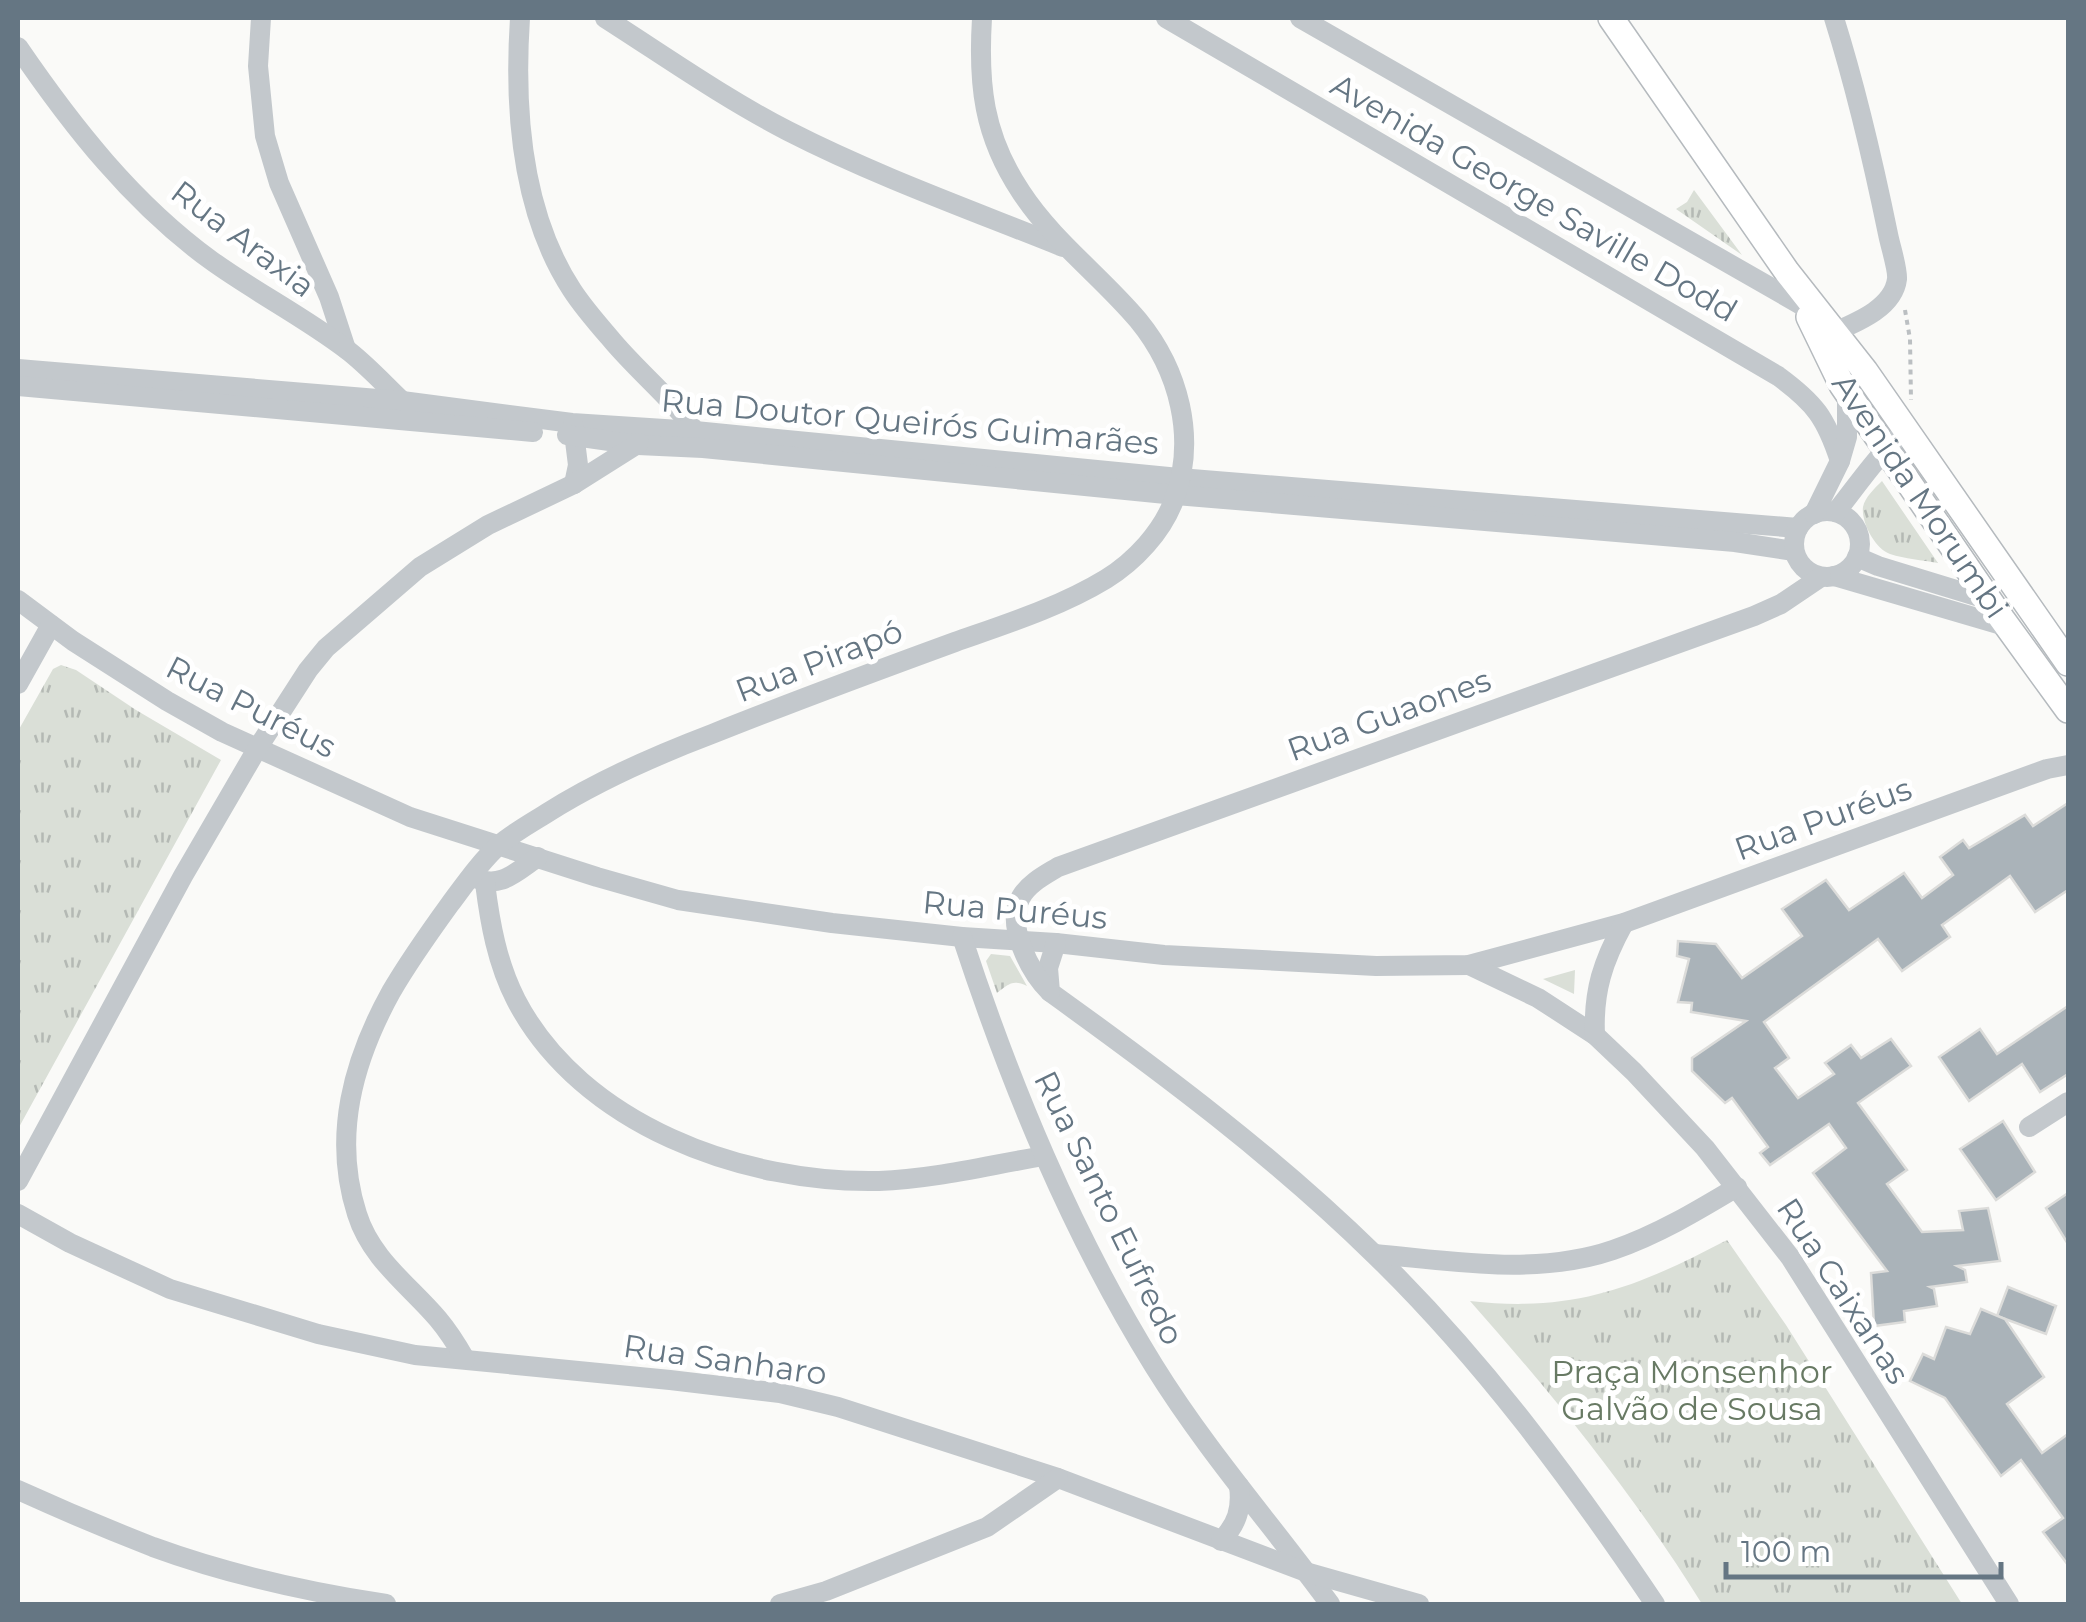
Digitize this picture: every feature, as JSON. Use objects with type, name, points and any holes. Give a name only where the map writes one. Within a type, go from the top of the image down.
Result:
[{"type":"main road","name":"Avenida Morumbi","points":[[1611,18],[1787,272],[1827,336],[1847,393],[2068,710]]},
{"type":"main road","name":"Avenida Morumbi","points":[[1787,272],[1803,306],[1906,429],[2068,663]]},
{"type":"main road","points":[[1989,600],[2008,604],[2040,624]]},
{"type":"street","points":[[261,18],[258,66],[266,136],[279,183],[374,399]]},
{"type":"street","points":[[520,18],[518,104],[532,194],[548,244],[572,290],[699,440]]},
{"type":"street","points":[[606,18],[717,92],[789,131],[876,172],[1070,249]]},
{"type":"street","points":[[982,18],[979,64],[983,99],[996,144],[1018,189],[1035,212],[1141,323],[1170,371],[1186,430],[1178,487]]},
{"type":"street","name":"Avenida George Saville Dodd","points":[[1166,18],[1778,376],[1816,408],[1828,427],[1840,461]]},
{"type":"street","name":"Avenida George Saville Dodd","points":[[1300,18],[1803,306]]},
{"type":"street","points":[[1827,336],[1882,305],[1897,279],[1881,199],[1834,18]]},
{"type":"street","name":"Rua Araxia","points":[[18,47],[98,154],[168,225],[210,260],[352,355],[402,410]]},
{"type":"street","name":"Rua Doutor Queirós Guimarães","points":[[18,369],[374,399],[402,410]]},
{"type":"street","name":"Rua Doutor Queirós Guimarães","points":[[18,386],[402,410],[1794,551]]},
{"type":"street","points":[[1847,393],[1847,437],[1840,461],[1794,539],[1794,551],[1803,568],[2008,627]]},
{"type":"street","points":[[574,429],[578,465],[574,484]]},
{"type":"street","points":[[1836,512],[1885,448],[1906,429]]},
{"type":"street","points":[[18,1181],[256,749],[326,648],[420,567],[488,525],[574,484],[644,436]]},
{"type":"street","name":"Rua Doutor Queirós Guimarães","points":[[1178,487],[1806,521]]},
{"type":"street","name":"Rua Pirapó","points":[[465,1359],[436,1316],[368,1241],[357,1214],[345,1148],[350,1094],[372,1026],[409,960],[478,880],[500,844],[564,802],[638,763],[819,691],[1033,614],[1084,591],[1109,577],[1152,539],[1168,515],[1178,487]]},
{"type":"street","points":[[1806,521],[1824,511],[1836,512],[1846,517],[1859,535],[1858,557],[1852,566],[1828,576]]},
{"type":"street","points":[[1858,557],[1989,600]]},
{"type":"street","name":"Rua Guaones","points":[[1020,940],[1018,900],[1036,881],[1058,867],[1754,616],[1828,576]]},
{"type":"street","name":"Rua Puréus","points":[[18,600],[167,701],[256,749],[410,817],[597,877],[678,900],[832,923],[1164,955],[1376,966],[1469,964],[1624,924],[2047,769],[2068,765]]},
{"type":"street","points":[[18,684],[51,625]]},
{"type":"street","name":"Rua Puréus","points":[[2047,769],[2068,748]]},
{"type":"street","name":"Rua Pirapó","points":[[478,880],[510,876],[538,856]]},
{"type":"street","points":[[478,880],[501,967],[534,1031],[562,1065],[590,1090],[637,1122],[728,1159],[818,1178],[879,1181],[958,1173],[1044,1156]]},
{"type":"street","points":[[1596,1035],[1594,1007],[1600,978],[1607,954],[1624,924]]},
{"type":"street","name":"Rua Santo Eufredo","points":[[962,937],[993,1032],[1044,1156],[1098,1266],[1154,1366],[1196,1428],[1330,1604]]},
{"type":"street","points":[[1020,940],[1035,975],[1050,992],[1196,1098],[1289,1175],[1415,1295],[1534,1435],[1655,1604]]},
{"type":"street","points":[[1050,992],[1048,968],[1056,943]]},
{"type":"street","name":"Rua Caixanas","points":[[1469,964],[1538,998],[1596,1035],[1693,1136],[1790,1257],[2009,1604]]},
{"type":"street","points":[[2029,1127],[2068,1102]]},
{"type":"street","points":[[1375,1254],[1528,1265],[1568,1260],[1610,1252],[1648,1236],[1736,1187]]},
{"type":"street","name":"Rua Sanharo","points":[[18,1214],[170,1290],[318,1334],[414,1355],[780,1393],[882,1419],[1058,1478],[1306,1572],[1419,1604]]},
{"type":"street","points":[[780,1604],[826,1598],[987,1527],[1058,1478]]},
{"type":"street","points":[[1221,1541],[1238,1516],[1239,1486]]},
{"type":"street","points":[[18,1490],[156,1548],[331,1596],[386,1604]]},
{"type":"path","points":[[1897,279],[1910,339],[1912,389],[1906,429]]},
{"type":"green space","points":[[1694,190],[1742,255],[1676,209],[1687,202]]},
{"type":"green space","points":[[1882,481],[1938,563],[1890,554],[1874,541],[1864,520],[1863,507]]},
{"type":"green space","points":[[61,665],[76,670],[221,760],[18,1129],[18,731],[53,669]]},
{"type":"green space","points":[[991,954],[1010,956],[1027,986],[1011,984],[997,993],[986,961]]},
{"type":"green space","points":[[1575,970],[1574,994],[1543,979]]},
{"type":"green space","name":"Praça Monsenhor Galvão de Sousa","points":[[1727,1240],[1786,1325],[1962,1604],[1702,1604],[1593,1448],[1470,1301],[1541,1303],[1604,1293],[1664,1271]]},
{"type":"building","points":[[2068,803],[2068,890],[2035,912],[2010,876],[1942,925],[1950,937],[1902,971],[1878,939],[1764,1022],[1789,1058],[1775,1068],[1798,1098],[1834,1074],[1825,1063],[1851,1045],[1861,1058],[1891,1039],[1911,1066],[1858,1103],[1907,1170],[1887,1184],[1922,1232],[1963,1230],[1959,1211],[1988,1208],[2000,1261],[1957,1266],[1965,1270],[1967,1282],[1930,1287],[1934,1289],[1937,1306],[1904,1311],[1905,1322],[1874,1326],[1871,1273],[1887,1271],[1813,1173],[1846,1148],[1829,1124],[1770,1165],[1760,1153],[1768,1147],[1732,1098],[1725,1103],[1692,1071],[1692,1058],[1746,1021],[1691,1012],[1692,1003],[1678,1002],[1689,959],[1677,956],[1678,941],[1716,944],[1742,978],[1802,936],[1782,909],[1826,880],[1849,910],[1904,873],[1922,898],[1953,875],[1940,857],[1963,840],[1969,848],[2025,815],[2033,826]]},
{"type":"building","points":[[2068,1006],[2068,1074],[2040,1092],[2022,1064],[1969,1101],[1939,1057],[1980,1029],[1997,1054]]},
{"type":"building","points":[[2003,1121],[2035,1172],[1996,1200],[1960,1149]]},
{"type":"building","points":[[2068,1193],[2068,1244],[2046,1208]]},
{"type":"building","points":[[2008,1287],[2056,1306],[2046,1334],[1997,1316]]},
{"type":"building","points":[[1981,1309],[2005,1319],[2044,1377],[2007,1404],[2042,1453],[2068,1434],[2068,1565],[2043,1532],[2063,1518],[2021,1460],[2001,1476],[1945,1398],[1910,1381],[1923,1354],[1934,1359],[1946,1327],[1970,1334]]}]
